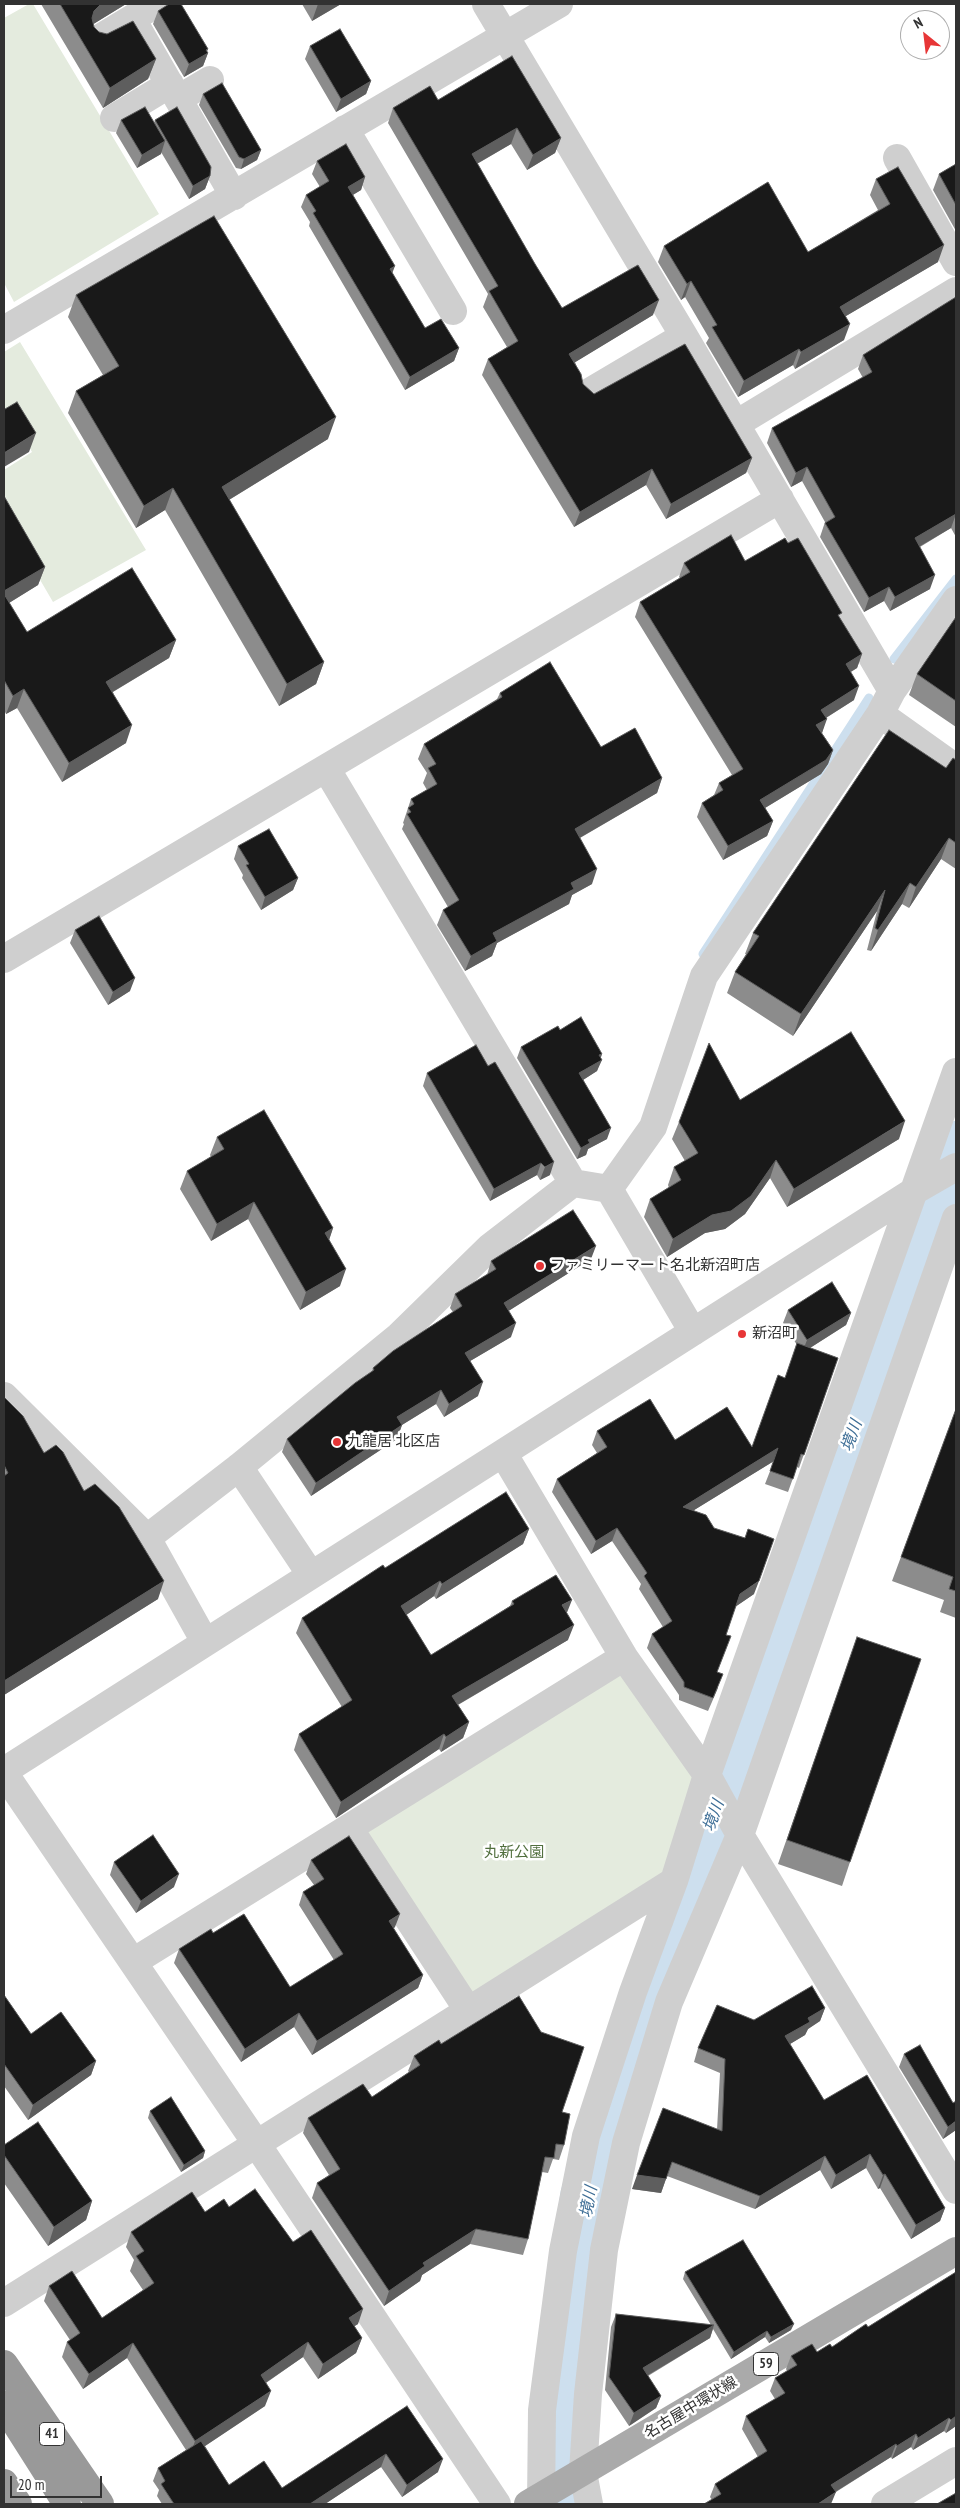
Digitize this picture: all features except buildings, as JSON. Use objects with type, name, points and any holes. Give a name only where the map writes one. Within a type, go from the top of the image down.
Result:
[{"type":"highway","name":"41","points":[[4,2364],[100,2504]]},
{"type":"highway","points":[[4,2405],[67,2504]]},
{"type":"highway","points":[[4,2484],[18,2504]]},
{"type":"main road","name":"名古屋中環状線","points":[[540,2499],[579,2474],[956,2251]]},
{"type":"street","points":[[100,38],[156,4]]},
{"type":"street","points":[[486,4],[780,499],[886,702],[956,768]]},
{"type":"street","points":[[4,330],[559,4]]},
{"type":"street","points":[[132,19],[234,196]]},
{"type":"street","points":[[114,118],[174,92],[210,80]]},
{"type":"street","points":[[345,129],[453,312]]},
{"type":"street","points":[[897,158],[956,262]]},
{"type":"street","points":[[736,424],[956,292]]},
{"type":"street","points":[[591,391],[684,336]]},
{"type":"street","points":[[4,959],[780,499]]},
{"type":"street","points":[[609,1189],[653,1127],[704,976],[956,600]]},
{"type":"street","points":[[326,768],[573,1183]]},
{"type":"street","points":[[540,2499],[542,2410],[563,2251],[586,2136],[633,1992],[674,1881],[708,1776],[956,1072]]},
{"type":"street","points":[[497,2504],[256,2143],[4,1772],[914,1191],[948,1172]]},
{"type":"street","points":[[147,1538],[239,1467],[399,1336],[490,1247],[573,1183],[609,1189]]},
{"type":"street","points":[[609,1189],[693,1332]]},
{"type":"street","points":[[589,2504],[579,2474],[604,2250],[626,2142],[669,2002],[739,1834],[956,1218]]},
{"type":"street","points":[[4,1396],[147,1538],[205,1642]]},
{"type":"street","points":[[503,1453],[624,1657],[708,1776],[739,1834],[956,2190]]},
{"type":"street","points":[[239,1467],[311,1575]]},
{"type":"street","points":[[133,1962],[624,1657]]},
{"type":"street","points":[[349,1828],[468,2010]]},
{"type":"street","points":[[4,2302],[674,1881]]},
{"type":"street","points":[[885,2504],[956,2460]]},
{"type":"green space","points":[[29,4],[33,4],[159,214],[14,302],[4,283],[4,18]]},
{"type":"green space","points":[[20,342],[146,550],[53,602],[4,518],[4,470],[32,452],[12,417],[4,421],[4,352]]},
{"type":"green space","name":"丸新公園","points":[[624,1660],[704,1776],[671,1879],[468,2007],[352,1828]]},
{"type":"waterway","points":[[894,659],[956,579]]},
{"type":"waterway","points":[[703,954],[869,698]]},
{"type":"waterway","name":"境川","points":[[571,2504],[562,2443],[568,2357],[588,2197],[670,1935],[738,1756],[956,1149]]},
{"type":"place","name":"ファミリーマート名北新沼町店","points":[[540,1266]]},
{"type":"place","name":"新沼町","points":[[742,1334]]},
{"type":"place","name":"九龍居 北区店","points":[[337,1442]]}]
